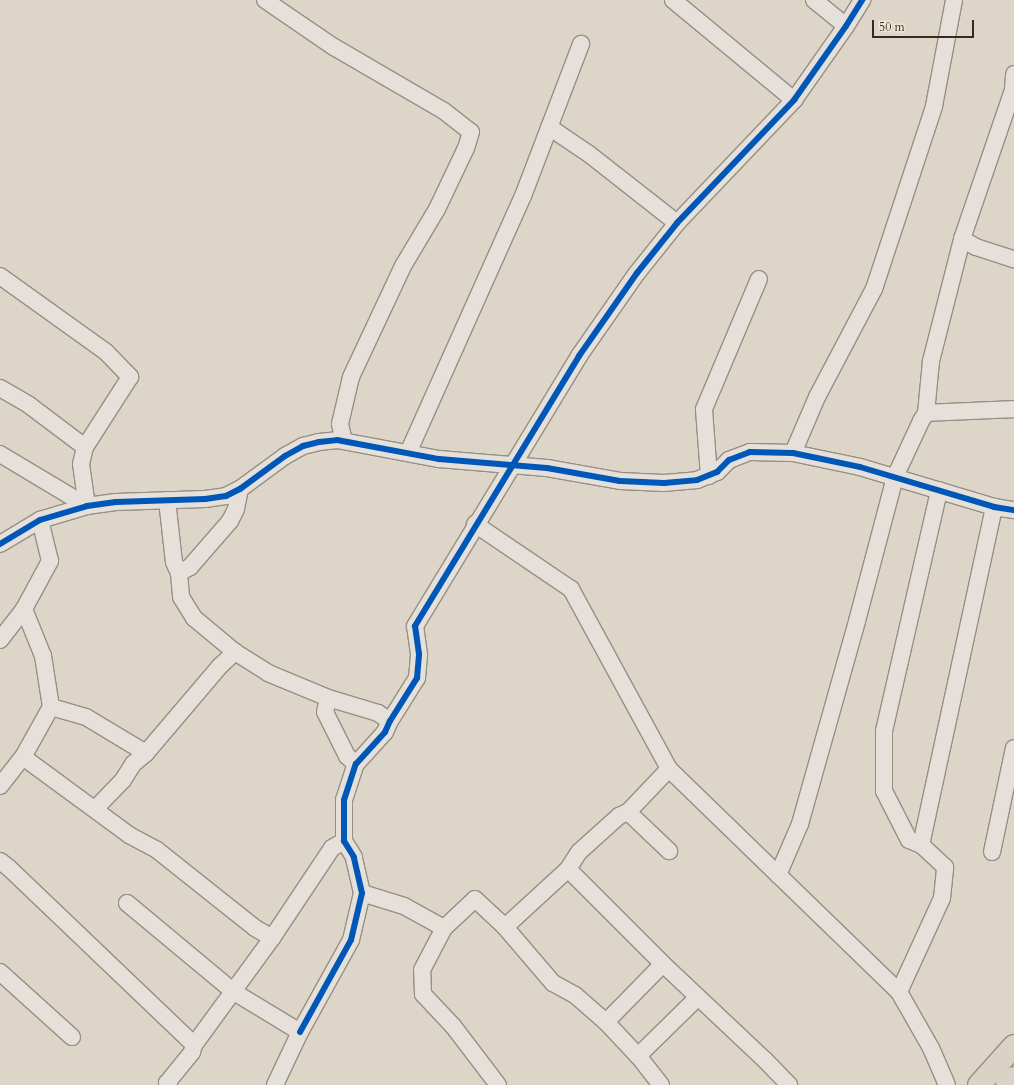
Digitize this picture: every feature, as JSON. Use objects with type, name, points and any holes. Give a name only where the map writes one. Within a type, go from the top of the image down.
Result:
[{"type":"highway","points":[[980,1085],[1014,1046]]},
{"type":"highway","points":[[1007,1085],[1014,1078]]},
{"type":"street","points":[[265,0],[334,47],[444,111],[471,132],[466,148],[437,209],[403,266],[351,377],[340,424],[344,441]]},
{"type":"street","points":[[673,0],[794,100]]},
{"type":"street","points":[[814,0],[846,26]]},
{"type":"street","points":[[275,1085],[300,1032],[351,940],[362,893],[354,857],[344,841],[344,800],[356,764],[386,732],[390,721],[417,678],[419,654],[415,626],[579,356],[637,273],[677,223],[794,100],[846,26],[862,0]]},
{"type":"street","points":[[793,453],[817,397],[874,289],[934,106],[954,0]]},
{"type":"street","points":[[408,453],[522,196],[581,44]]},
{"type":"street","points":[[778,875],[800,824],[857,621],[895,477],[926,413],[931,361],[962,239],[1014,85]]},
{"type":"street","points":[[549,127],[589,154],[677,223]]},
{"type":"street","points":[[962,239],[976,247],[1014,258]]},
{"type":"street","points":[[0,276],[106,352],[130,377],[85,447],[81,464],[87,506]]},
{"type":"street","points":[[709,476],[704,409],[759,279]]},
{"type":"street","points":[[0,388],[29,405],[85,447]]},
{"type":"street","points":[[926,413],[1014,410]]},
{"type":"street","points":[[2,539],[40,520],[87,506],[116,502],[212,498],[226,496],[240,489],[285,456],[303,446],[319,442],[344,441],[439,459],[548,468],[620,481],[642,483],[691,481],[709,476],[717,472],[729,460],[750,452],[793,453],[818,457],[895,477],[994,507],[1014,510]]},
{"type":"street","points":[[0,454],[87,506]]},
{"type":"street","points":[[179,573],[190,567],[230,521],[236,509],[240,489]]},
{"type":"street","points":[[899,992],[942,898],[945,867],[921,845],[909,840],[884,791],[884,731],[939,490]]},
{"type":"street","points":[[167,500],[174,562],[179,573],[181,597],[194,618],[235,652],[268,673],[328,698],[378,713],[390,721]]},
{"type":"street","points":[[921,845],[994,507]]},
{"type":"street","points":[[0,640],[24,609],[50,561],[40,520]]},
{"type":"street","points":[[476,524],[571,589],[669,769],[899,992],[931,1048],[947,1085]]},
{"type":"street","points":[[0,786],[23,757],[51,706],[43,656],[24,609]]},
{"type":"street","points":[[95,809],[123,780],[133,764],[146,753],[220,666],[235,652]]},
{"type":"street","points":[[328,698],[325,712],[347,756],[356,764]]},
{"type":"street","points":[[51,706],[86,717],[146,753]]},
{"type":"street","points":[[992,852],[1014,748]]},
{"type":"street","points":[[23,757],[95,809],[129,836],[157,850],[255,928],[272,938]]},
{"type":"street","points":[[505,927],[568,869],[579,852],[619,816],[628,812],[669,769]]},
{"type":"street","points":[[628,812],[669,851]]},
{"type":"street","points":[[169,1085],[167,1083],[192,1052],[194,1045],[272,938],[332,848],[344,841]]},
{"type":"street","points":[[0,862],[8,867],[194,1045]]},
{"type":"street","points":[[568,869],[697,998],[765,1060],[789,1085]]},
{"type":"street","points":[[362,893],[404,906],[444,928]]},
{"type":"street","points":[[498,1085],[453,1026],[423,994],[422,970],[444,928],[476,899],[505,927],[553,983],[575,995],[606,1022],[638,1056],[661,1085]]},
{"type":"street","points":[[126,903],[234,992],[300,1032]]},
{"type":"street","points":[[606,1022],[663,964]]},
{"type":"street","points":[[0,972],[72,1037]]},
{"type":"street","points":[[638,1056],[697,998]]},
{"type":"cycle path","points":[[300,1032],[351,940],[362,893],[354,857],[344,841],[344,800],[356,764],[385,732],[390,721],[417,678],[419,654],[415,626],[579,356],[637,273],[677,223],[794,100],[846,26],[862,0]]},
{"type":"cycle path","points":[[0,544],[40,520],[87,506],[116,502],[205,499],[226,496],[240,489],[285,456],[303,446],[337,440],[439,459],[547,468],[620,481],[664,483],[697,480],[717,472],[729,460],[750,452],[793,453],[860,467],[994,507],[1014,510]]}]
